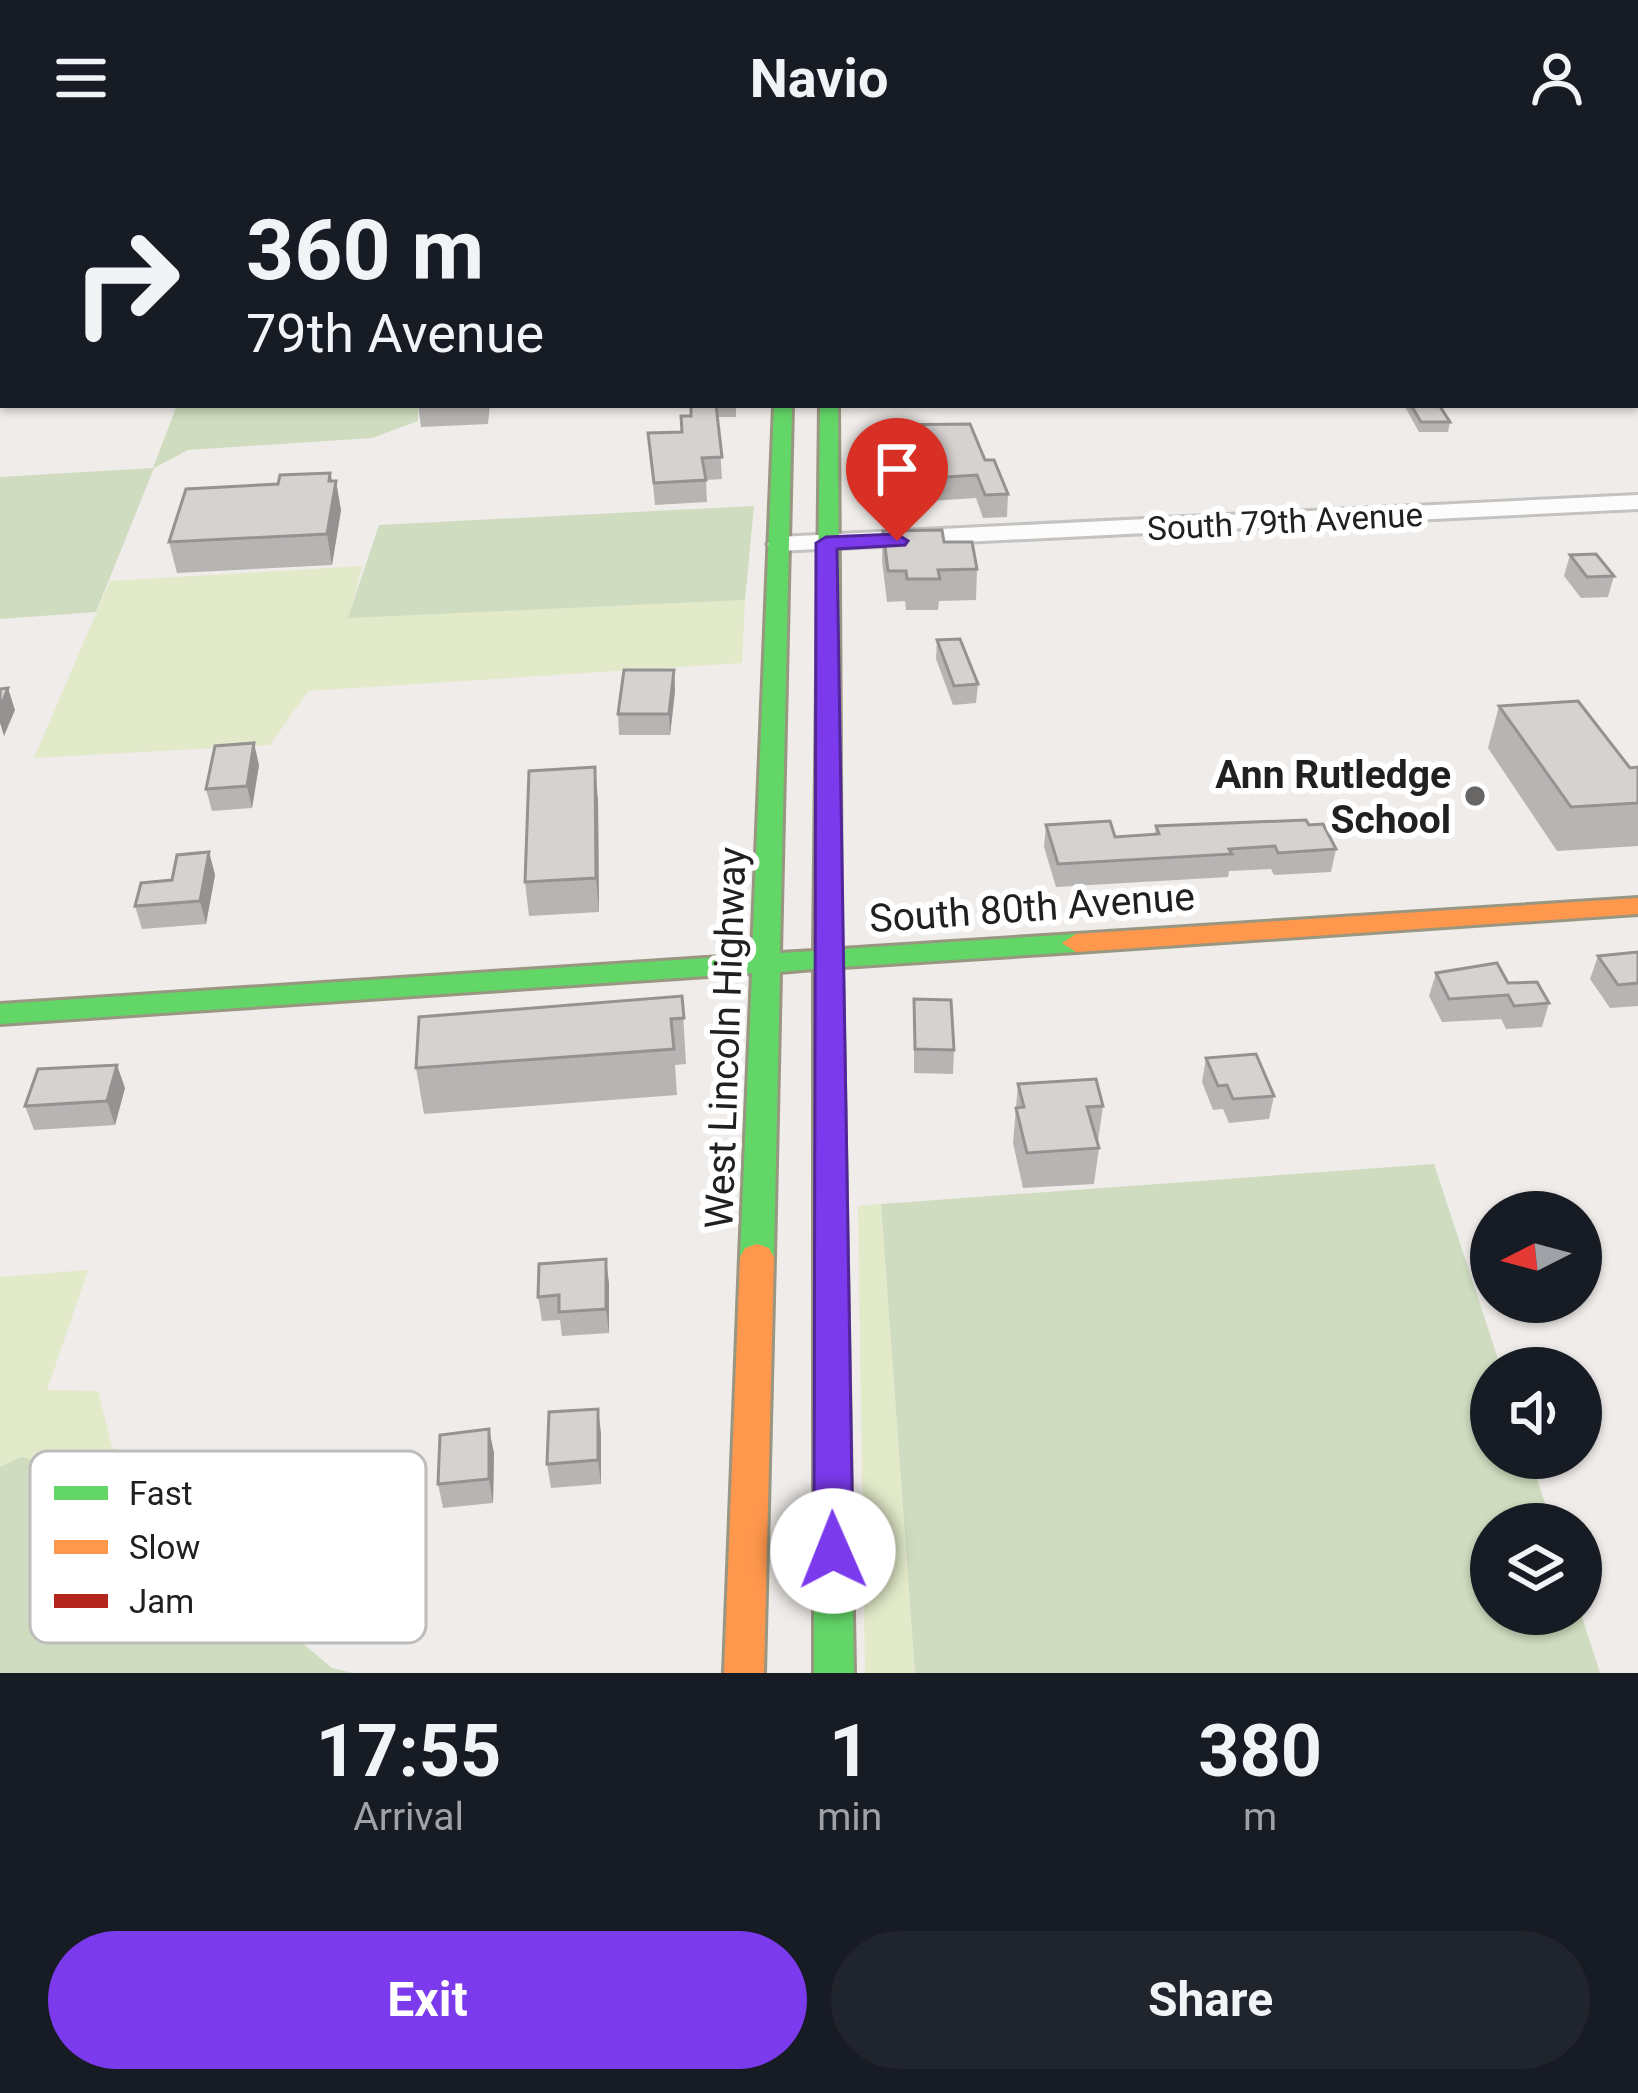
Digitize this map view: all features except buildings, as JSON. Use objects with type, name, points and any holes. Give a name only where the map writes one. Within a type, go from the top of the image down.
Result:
[{"type":"main road","name":"West Lincoln Highway","points":[[745,1673],[783,408]]},
{"type":"main road","points":[[829,408],[826,959],[834,1673]]},
{"type":"main road","name":"South 80th Avenue","points":[[0,1014],[1638,906]]},
{"type":"street","name":"South 79th Avenue","points":[[778,544],[1638,502]]},
{"type":"green space","points":[[176,408],[418,408],[418,421],[372,438],[188,450],[154,468],[96,612],[0,619],[0,477],[153,468]]},
{"type":"green space","points":[[754,506],[745,600],[348,618],[379,525]]},
{"type":"green space","points":[[362,566],[349,617],[745,600],[742,663],[308,691],[270,745],[34,758],[110,581]]},
{"type":"green space","points":[[1434,1164],[1470,1274],[1470,1323],[1486,1323],[1494,1347],[1470,1347],[1470,1479],[1537,1479],[1545,1503],[1470,1503],[1470,1635],[1588,1635],[1600,1673],[915,1673],[881,1204]]},
{"type":"green space","points":[[881,1204],[915,1673],[865,1673],[858,1206]]},
{"type":"green space","points":[[88,1270],[47,1390],[98,1391],[117,1451],[30,1451],[30,1471],[0,1467],[0,1277]]},
{"type":"green space","points":[[22,1457],[30,1459],[30,1643],[302,1643],[332,1668],[353,1673],[0,1673],[0,1467]]},
{"type":"traffic: fast","points":[[757,1257],[783,408]]},
{"type":"traffic: fast","points":[[829,408],[825,684],[834,1673]]},
{"type":"traffic: fast","points":[[0,1014],[1076,943]]},
{"type":"traffic: slow","points":[[1076,943],[1638,906]]},
{"type":"traffic: slow","points":[[744,1673],[757,1257]]},
{"type":"place","name":"Ann Rutledge School","points":[[1475,796]]},
{"type":"route","points":[[833,1551],[826,543],[897,541]]}]
